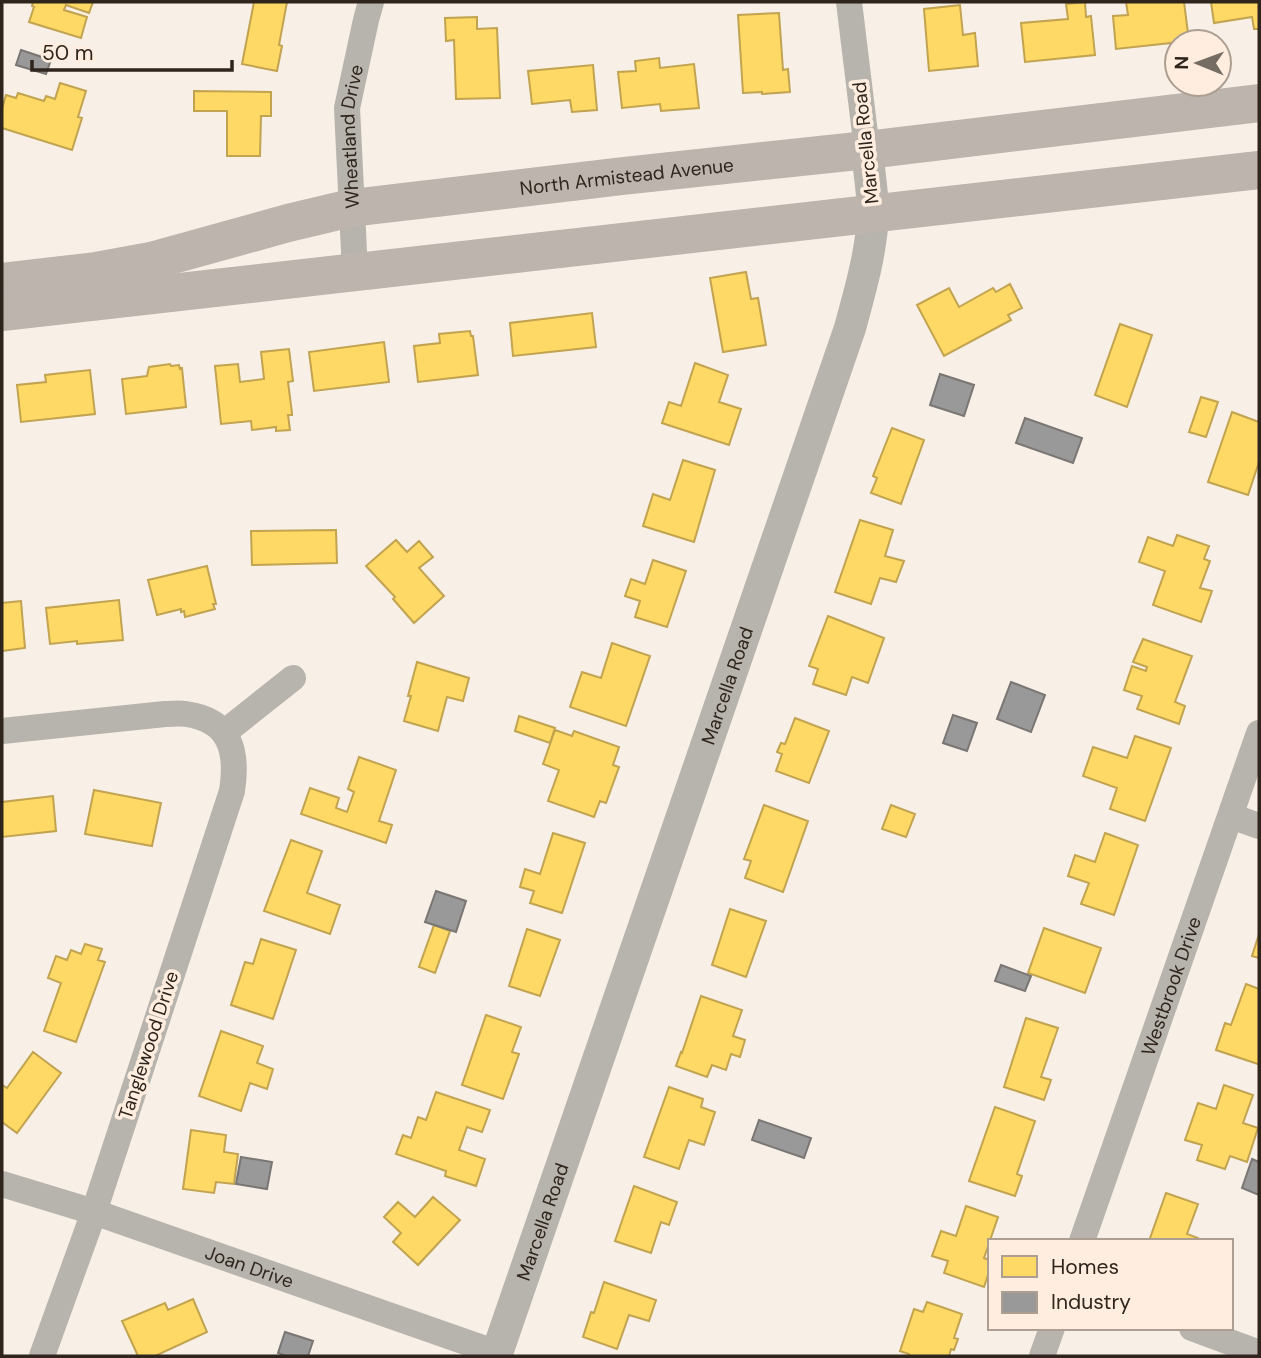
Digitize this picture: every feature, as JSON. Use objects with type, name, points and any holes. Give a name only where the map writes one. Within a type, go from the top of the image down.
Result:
[{"type":"main road","name":"North Armistead Avenue","points":[[2,282],[96,271],[151,261],[351,208],[1259,103]]},
{"type":"main road","points":[[2,312],[1259,170]]},
{"type":"street","name":"Wheatland Drive","points":[[355,272],[347,108],[371,2]]},
{"type":"street","name":"Marcella Road","points":[[497,1354],[846,340],[863,281],[873,213],[849,2]]},
{"type":"street","points":[[2,731],[164,714],[187,714],[209,720],[225,732],[293,678]]},
{"type":"street","name":"Tanglewood Drive","points":[[41,1356],[94,1212],[232,791],[235,772],[233,750],[225,732]]},
{"type":"street","name":"Westbrook Drive","points":[[1083,1239],[1259,733]]},
{"type":"street","points":[[1231,816],[1259,826]]},
{"type":"street","name":"Joan Drive","points":[[2,1184],[94,1212],[497,1354]]},
{"type":"street","points":[[1042,1356],[1051,1330]]},
{"type":"street","points":[[1197,1330],[1259,1353]]},
{"type":"building: Homes","points":[[33,2],[93,2],[89,13],[66,5],[64,10],[87,17],[81,38],[29,22]]},
{"type":"building: Homes","points":[[254,2],[287,2],[277,71],[242,64]]},
{"type":"building: Homes","points":[[1085,2],[1086,17],[1091,16],[1095,55],[1025,62],[1021,23],[1068,19],[1066,4]]},
{"type":"building: Homes","points":[[1126,2],[1184,2],[1187,28],[1163,28],[1163,44],[1116,49],[1113,16],[1128,15]]},
{"type":"building: Homes","points":[[1211,2],[1259,2],[1259,29],[1254,29],[1252,17],[1214,23]]},
{"type":"building: Homes","points":[[960,5],[963,35],[975,33],[978,66],[929,71],[924,9]]},
{"type":"building: Homes","points":[[779,13],[783,70],[788,69],[790,92],[743,93],[738,15]]},
{"type":"building: Homes","points":[[477,17],[477,29],[497,28],[500,98],[456,99],[454,40],[446,41],[445,18]]},
{"type":"building: Homes","points":[[659,58],[660,68],[694,64],[699,108],[661,111],[660,104],[622,108],[618,72],[636,71],[635,61]]},
{"type":"building: Homes","points":[[593,65],[597,110],[572,112],[570,100],[532,104],[528,71]]},
{"type":"building: Homes","points":[[60,83],[86,91],[78,117],[82,118],[72,150],[2,128],[2,109],[6,95],[16,98],[18,93],[44,101],[46,96],[55,99]]},
{"type":"building: Homes","points":[[194,91],[271,92],[271,116],[261,116],[260,156],[227,156],[227,111],[194,111]]},
{"type":"building: Homes","points":[[746,272],[751,299],[758,298],[766,345],[723,352],[710,278]]},
{"type":"building: Homes","points":[[1010,284],[1022,308],[1008,315],[1011,320],[944,356],[917,305],[949,288],[959,307],[993,288],[996,292]]},
{"type":"building: Homes","points":[[592,313],[596,347],[513,356],[510,323]]},
{"type":"building: Homes","points":[[1120,324],[1152,335],[1127,407],[1095,395]]},
{"type":"building: Homes","points":[[470,331],[478,375],[418,382],[414,346],[440,343],[439,334]]},
{"type":"building: Homes","points":[[384,342],[389,382],[314,391],[309,352]]},
{"type":"building: Homes","points":[[289,349],[293,381],[288,382],[292,413],[288,415],[290,430],[276,431],[276,427],[252,430],[251,421],[221,424],[215,366],[238,364],[240,382],[264,379],[261,352]]},
{"type":"building: Homes","points":[[695,363],[728,375],[719,402],[741,409],[729,445],[662,423],[669,402],[681,406]]},
{"type":"building: Homes","points":[[170,364],[182,368],[186,407],[126,414],[122,379],[147,376],[149,367]]},
{"type":"building: Homes","points":[[90,370],[95,414],[21,422],[17,385],[46,382],[45,375]]},
{"type":"building: Homes","points":[[1201,397],[1218,402],[1206,437],[1189,432]]},
{"type":"building: Homes","points":[[1232,412],[1259,422],[1259,462],[1248,495],[1208,482]]},
{"type":"building: Homes","points":[[892,428],[924,440],[901,504],[871,493],[877,478],[873,476]]},
{"type":"building: Homes","points":[[683,460],[715,470],[694,542],[643,526],[653,494],[670,500]]},
{"type":"building: Homes","points":[[860,520],[893,530],[885,556],[904,561],[896,582],[880,578],[871,604],[835,592]]},
{"type":"building: Homes","points":[[336,530],[337,563],[252,565],[251,531]]},
{"type":"building: Homes","points":[[1177,535],[1209,546],[1204,559],[1210,561],[1200,588],[1212,591],[1201,622],[1153,605],[1165,571],[1139,562],[1148,537],[1173,546]]},
{"type":"building: Homes","points":[[396,540],[407,552],[419,541],[433,557],[419,568],[444,596],[414,623],[393,599],[395,597],[366,566]]},
{"type":"building: Homes","points":[[653,560],[686,571],[667,627],[635,617],[640,601],[625,596],[631,579],[645,584]]},
{"type":"building: Homes","points":[[207,566],[215,609],[185,617],[181,609],[157,615],[148,580]]},
{"type":"building: Homes","points":[[119,600],[123,640],[50,644],[46,608]]},
{"type":"building: Homes","points":[[21,601],[25,648],[2,651],[2,603]]},
{"type":"building: Homes","points":[[828,616],[884,638],[868,683],[852,677],[846,695],[813,684],[818,669],[809,666]]},
{"type":"building: Homes","points":[[1143,639],[1192,656],[1175,702],[1185,706],[1179,724],[1137,709],[1142,696],[1124,690],[1132,666],[1146,671],[1147,667],[1133,662]]},
{"type":"building: Homes","points":[[612,643],[650,656],[626,726],[570,707],[582,672],[601,678]]},
{"type":"building: Homes","points":[[417,662],[469,678],[463,701],[447,697],[438,731],[404,721]]},
{"type":"building: Homes","points":[[519,716],[555,728],[550,743],[515,731]]},
{"type":"building: Homes","points":[[795,718],[829,731],[809,783],[776,771],[782,754],[777,752],[781,743],[785,744]]},
{"type":"building: Homes","points":[[555,730],[572,736],[574,731],[619,747],[613,765],[619,767],[606,803],[600,801],[594,817],[548,801],[559,770],[543,764]]},
{"type":"building: Homes","points":[[1135,736],[1171,748],[1145,821],[1110,809],[1117,788],[1083,776],[1093,747],[1127,758]]},
{"type":"building: Homes","points":[[359,757],[396,770],[379,821],[392,825],[386,843],[301,814],[310,788],[339,798],[336,808],[347,812],[354,792],[348,789]]},
{"type":"building: Homes","points":[[94,790],[161,803],[152,846],[85,834]]},
{"type":"building: Homes","points":[[53,796],[56,831],[2,837],[2,802]]},
{"type":"building: Homes","points":[[764,805],[808,821],[783,892],[745,878],[751,861],[744,859]]},
{"type":"building: Homes","points":[[891,805],[915,814],[906,837],[882,829]]},
{"type":"building: Homes","points":[[553,833],[585,843],[562,913],[530,903],[534,891],[520,887],[525,869],[540,874]]},
{"type":"building: Homes","points":[[1105,833],[1138,845],[1114,915],[1081,904],[1089,883],[1068,876],[1075,855],[1095,862]]},
{"type":"building: Homes","points":[[291,840],[322,851],[307,893],[340,905],[330,934],[264,911]]},
{"type":"building: Homes","points":[[730,909],[766,921],[746,977],[712,965]]},
{"type":"building: Homes","points":[[434,925],[450,931],[435,973],[419,967]]},
{"type":"building: Homes","points":[[1044,928],[1101,948],[1085,993],[1028,973]]},
{"type":"building: Homes","points":[[527,929],[560,940],[540,996],[509,986]]},
{"type":"building: Homes","points":[[1259,934],[1259,958],[1252,956]]},
{"type":"building: Homes","points":[[261,939],[296,950],[273,1019],[231,1005],[245,962],[253,964]]},
{"type":"building: Homes","points":[[85,944],[102,949],[98,960],[105,962],[76,1042],[44,1031],[61,983],[48,978],[56,956],[67,960],[71,950],[81,954]]},
{"type":"building: Homes","points":[[1246,984],[1259,989],[1258,1064],[1216,1050],[1225,1023],[1231,1025]]},
{"type":"building: Homes","points":[[701,996],[742,1010],[733,1036],[745,1040],[740,1057],[731,1054],[726,1070],[712,1065],[707,1077],[676,1066]]},
{"type":"building: Homes","points":[[486,1015],[521,1027],[512,1052],[519,1054],[503,1099],[462,1085]]},
{"type":"building: Homes","points":[[1026,1018],[1058,1028],[1041,1077],[1051,1080],[1044,1100],[1004,1087]]},
{"type":"building: Homes","points":[[221,1031],[263,1046],[257,1063],[273,1069],[267,1089],[250,1083],[241,1111],[199,1096]]},
{"type":"building: Homes","points":[[33,1052],[61,1073],[17,1133],[2,1122],[2,1085],[7,1088]]},
{"type":"building: Homes","points":[[1224,1085],[1253,1095],[1243,1123],[1258,1128],[1247,1162],[1230,1156],[1225,1169],[1197,1160],[1202,1145],[1185,1140],[1198,1103],[1216,1109]]},
{"type":"building: Homes","points":[[669,1087],[703,1099],[701,1107],[715,1112],[704,1145],[689,1140],[679,1169],[644,1157]]},
{"type":"building: Homes","points":[[436,1092],[490,1110],[482,1132],[467,1127],[459,1150],[485,1159],[476,1186],[445,1176],[446,1171],[396,1154],[403,1135],[411,1138],[418,1117],[426,1120]]},
{"type":"building: Homes","points":[[995,1107],[1035,1121],[1017,1174],[1022,1176],[1015,1196],[969,1181]]},
{"type":"building: Homes","points":[[191,1130],[226,1135],[224,1152],[238,1154],[234,1184],[216,1182],[214,1193],[183,1189]]},
{"type":"building: Homes","points":[[634,1186],[677,1202],[669,1225],[661,1222],[651,1253],[615,1241]]},
{"type":"building: Homes","points":[[1166,1193],[1198,1204],[1187,1234],[1198,1239],[1150,1239]]},
{"type":"building: Homes","points":[[433,1197],[460,1220],[418,1265],[393,1242],[401,1233],[384,1217],[398,1202],[415,1217]]},
{"type":"building: Homes","points":[[966,1206],[998,1217],[990,1239],[988,1239],[984,1258],[988,1259],[988,1275],[984,1287],[944,1273],[948,1261],[932,1256],[941,1231],[956,1236]]},
{"type":"building: Homes","points":[[604,1282],[656,1300],[649,1321],[629,1315],[617,1349],[583,1337]]},
{"type":"building: Homes","points":[[193,1299],[207,1332],[155,1356],[138,1356],[122,1321],[165,1303],[168,1310]]},
{"type":"building: Homes","points":[[927,1302],[962,1314],[954,1338],[958,1339],[949,1356],[908,1356],[909,1354],[900,1351],[914,1309],[923,1312]]},
{"type":"building: Industry","points":[[21,50],[51,60],[46,74],[16,65]]},
{"type":"building: Industry","points":[[940,374],[974,385],[964,416],[930,405]]},
{"type":"building: Industry","points":[[1025,418],[1082,438],[1073,463],[1016,443]]},
{"type":"building: Industry","points":[[1011,682],[1045,695],[1031,732],[997,719]]},
{"type":"building: Industry","points":[[953,715],[977,723],[967,751],[943,743]]},
{"type":"building: Industry","points":[[436,891],[466,901],[456,932],[425,922]]},
{"type":"building: Industry","points":[[1001,965],[1031,976],[1025,991],[995,981]]},
{"type":"building: Industry","points":[[759,1120],[811,1138],[804,1158],[752,1140]]},
{"type":"building: Industry","points":[[241,1157],[272,1162],[267,1189],[236,1184]]},
{"type":"building: Industry","points":[[1252,1159],[1259,1162],[1259,1195],[1242,1188]]},
{"type":"building: Industry","points":[[285,1332],[313,1341],[308,1356],[286,1356],[278,1353]]}]
